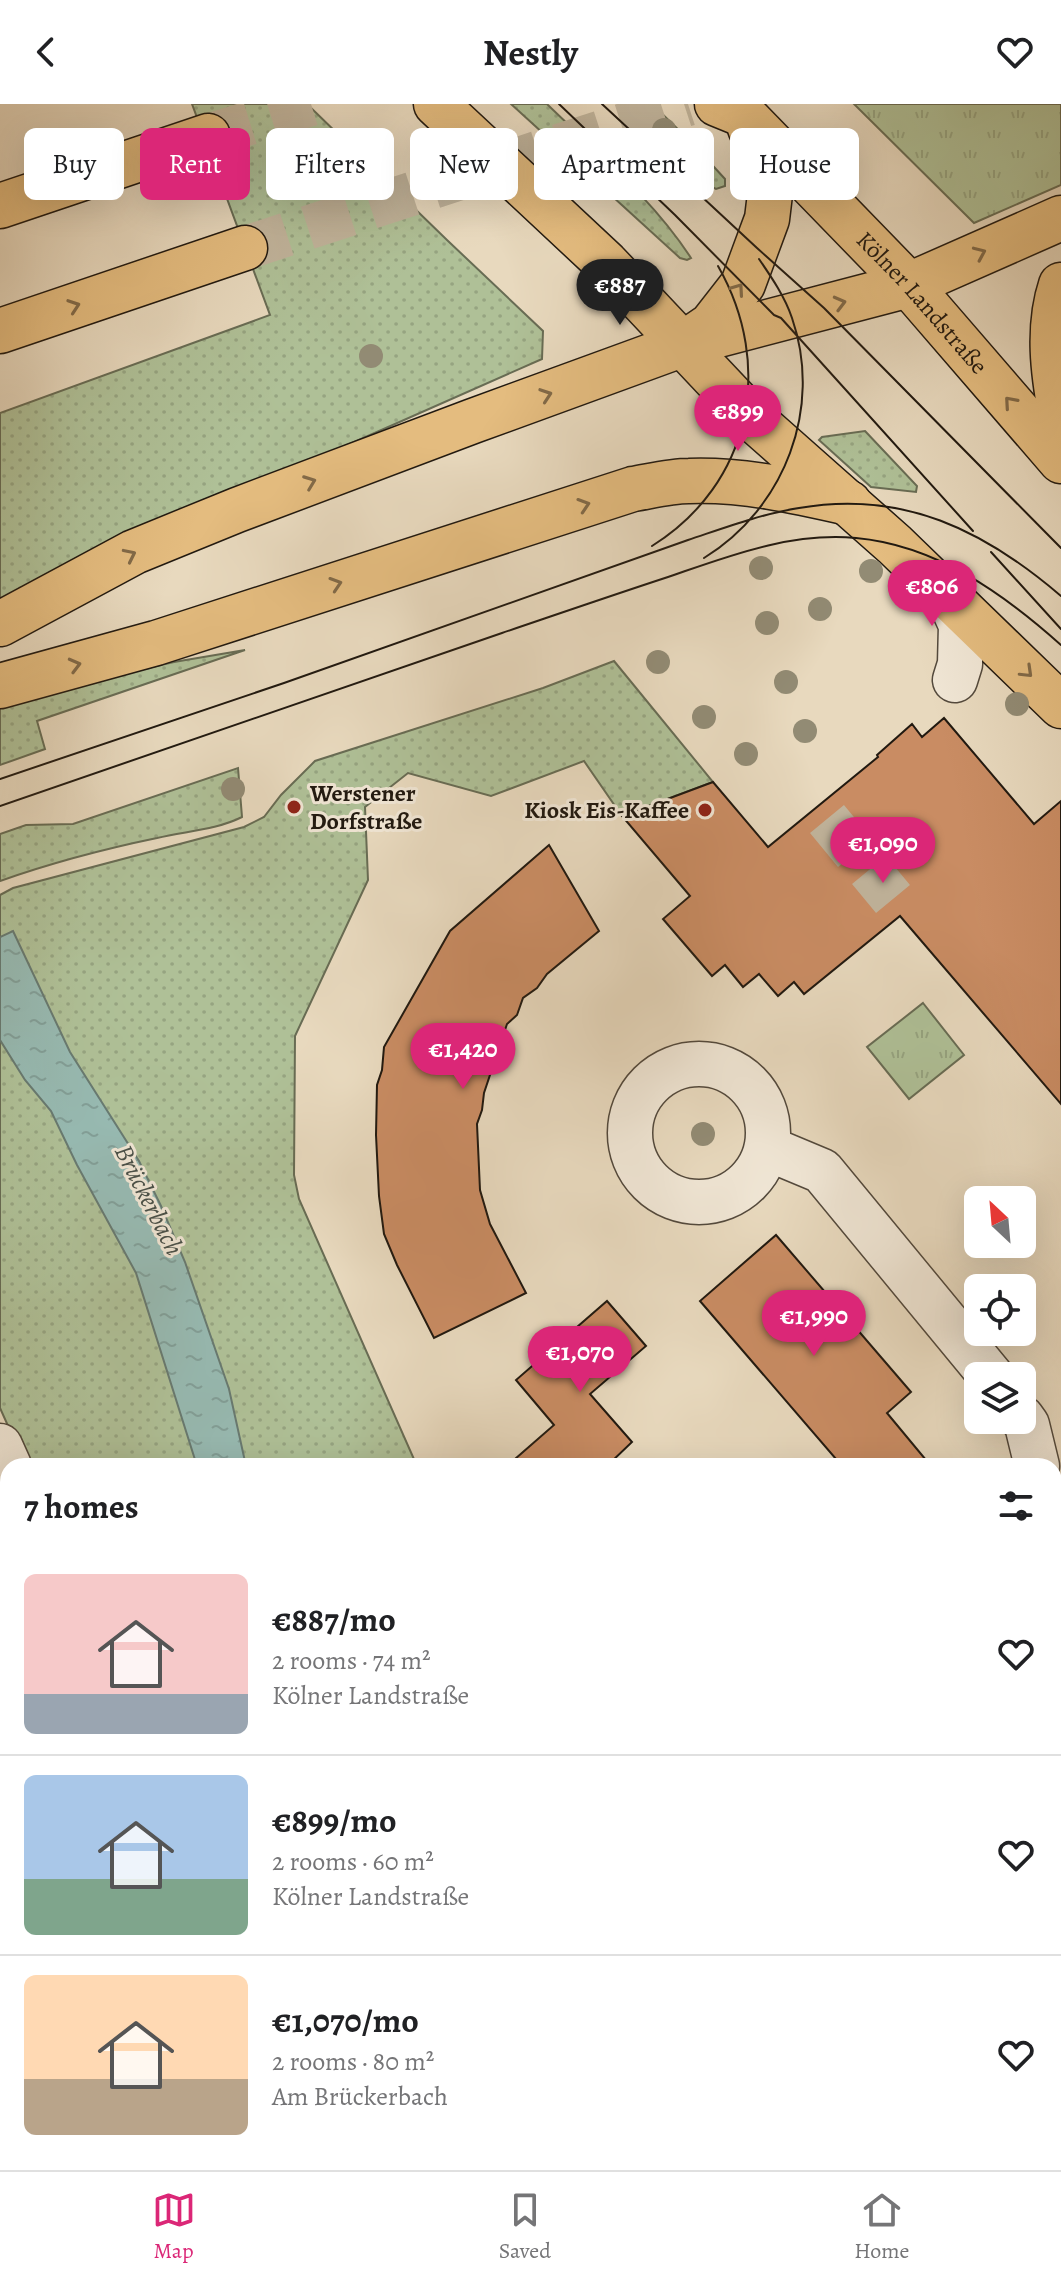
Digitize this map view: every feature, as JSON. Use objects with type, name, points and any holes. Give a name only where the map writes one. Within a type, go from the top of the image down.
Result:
[{"type":"main road","points":[[436,104],[606,263],[755,421],[849,503],[1061,706]]},
{"type":"main road","name":"Kölner Landstraße","points":[[684,344],[711,325],[743,284],[767,219],[770,194],[758,145],[733,108]]},
{"type":"main road","name":"Kölner Landstraße","points":[[733,108],[909,285],[1061,461]]},
{"type":"main road","points":[[0,206],[140,159]]},
{"type":"main road","points":[[0,624],[134,552],[458,426],[684,344],[909,285],[1061,218]]},
{"type":"main road","points":[[0,331],[245,248]]},
{"type":"main road","points":[[1061,285],[1052,345],[1061,416]]},
{"type":"main road","points":[[0,686],[156,643],[633,489],[686,481],[718,481],[776,487],[849,503]]},
{"type":"street","points":[[948,596],[961,625],[960,664],[955,680]]},
{"type":"street","points":[[767,1148],[822,1171],[979,1362]]},
{"type":"street","points":[[1029,1434],[1035,1458]]},
{"type":"green space","points":[[192,104],[307,104],[332,128],[266,128],[266,200],[394,200],[394,189],[543,331],[542,359],[352,443],[124,538],[0,619],[0,413],[270,315],[227,200],[250,200],[250,128],[201,128]]},
{"type":"green space","points":[[511,104],[547,104],[572,128],[537,128]]},
{"type":"green space","points":[[620,104],[652,104],[677,128],[646,128]]},
{"type":"green space","points":[[854,104],[1061,104],[1061,185],[974,223]]},
{"type":"green space","points":[[714,167],[725,179],[725,186],[716,189]]},
{"type":"green space","points":[[616,200],[645,200],[691,258],[680,258]]},
{"type":"green space","points":[[865,431],[917,486],[916,492],[871,487],[819,440]]},
{"type":"green space","points":[[245,650],[37,721],[45,749],[0,765],[0,702],[174,662]]},
{"type":"green space","points":[[614,661],[713,782],[622,816],[584,761],[491,796],[408,773],[365,807],[368,880],[295,1036],[294,1175],[299,1199],[413,1458],[22,1458],[0,1408],[0,895],[13,888],[244,827],[264,817],[315,761],[543,688]]},
{"type":"green space","points":[[238,768],[242,817],[211,828],[78,857],[0,881],[0,834],[26,825],[73,824]]},
{"type":"green space","points":[[923,1003],[964,1055],[909,1099],[867,1047]]},
{"type":"water","name":"Brückerbach","points":[[13,931],[70,1052],[139,1161],[161,1206],[185,1262],[229,1389],[244,1458],[194,1458],[136,1273],[51,1111],[25,1080],[0,1040],[0,937]]},
{"type":"building","points":[[944,718],[1034,824],[1061,801],[1061,1104],[900,916],[804,994],[794,982],[778,996],[759,974],[743,987],[725,965],[712,976],[663,919],[690,896],[622,816],[713,782],[768,847],[878,757],[912,724],[922,737]]},
{"type":"building","points":[[549,845],[599,931],[523,998],[517,1015],[507,1024],[477,1124],[480,1190],[490,1224],[526,1293],[434,1338],[384,1234],[376,1135],[377,1085],[384,1047],[450,931]]},
{"type":"building","points":[[776,1235],[911,1392],[887,1413],[924,1458],[835,1458],[700,1301]]},
{"type":"building","points":[[607,1301],[646,1346],[590,1394],[632,1442],[615,1458],[516,1458],[554,1425],[516,1380]]},
{"type":"tunnel","points":[[234,128],[311,104]]},
{"type":"tunnel","points":[[245,248],[688,104]]},
{"type":"tunnel","points":[[827,819],[893,899]]},
{"type":"tram line","points":[[559,104],[774,315],[781,318],[973,531]]},
{"type":"tram line","points":[[602,104],[824,308],[1061,548]]},
{"type":"tram line","points":[[704,558],[732,537],[756,512],[776,484],[790,453],[799,420],[803,386],[800,352],[792,318],[782,295],[759,259]]},
{"type":"tram line","points":[[652,546],[686,520],[712,490],[731,457],[744,420],[748,382],[746,343],[736,304],[718,266]]},
{"type":"tram line","points":[[0,779],[284,683],[688,540],[799,508],[837,504],[873,505],[940,520],[1002,552],[1061,596]]},
{"type":"tram line","points":[[0,806],[714,561],[784,542],[856,538],[913,550],[940,561],[991,590],[1061,645]]},
{"type":"tram line","points":[[991,552],[1061,629]]},
{"type":"place","name":"Werstener Dorfstraße","points":[[294,807]]},
{"type":"place","name":"Kiosk Eis-Kaffee","points":[[705,810]]}]
